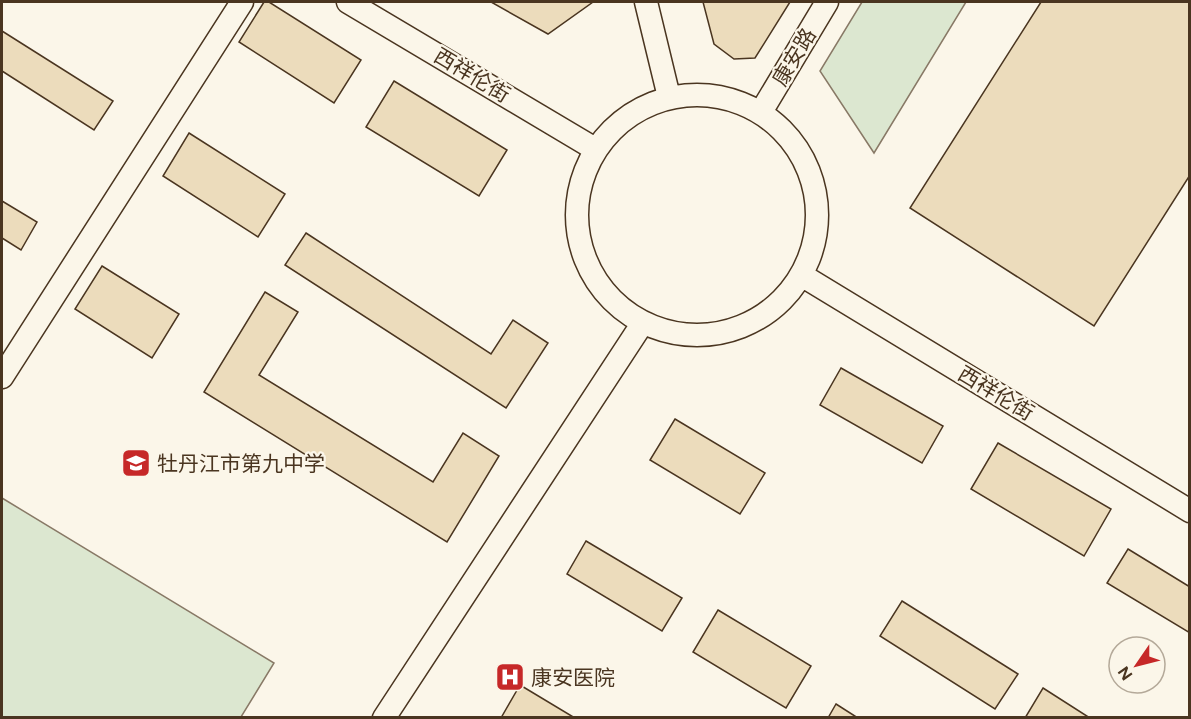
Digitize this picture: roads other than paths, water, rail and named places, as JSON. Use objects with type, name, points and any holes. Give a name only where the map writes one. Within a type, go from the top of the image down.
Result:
[{"type":"street","points":[[2,377],[242,2]]},
{"type":"street","name":"西祥伦街","points":[[348,2],[595,149]]},
{"type":"street","points":[[646,2],[669,97]]},
{"type":"street","name":"康安路","points":[[761,112],[827,2]]},
{"type":"street","points":[[701,94],[732,99],[761,112],[789,137],[808,168],[818,204],[815,241],[803,276],[780,305],[749,325],[714,336],[677,335],[642,324],[609,299],[587,266],[576,227],[579,187],[595,149],[615,126],[640,108],[669,97],[701,94]]},
{"type":"street","name":"西祥伦街","points":[[803,276],[1190,511]]},
{"type":"street","points":[[384,717],[642,324]]},
{"type":"place","name":"牡丹江市第九中学","points":[[136,463]]},
{"type":"place","name":"康安医院","points":[[510,677]]}]
